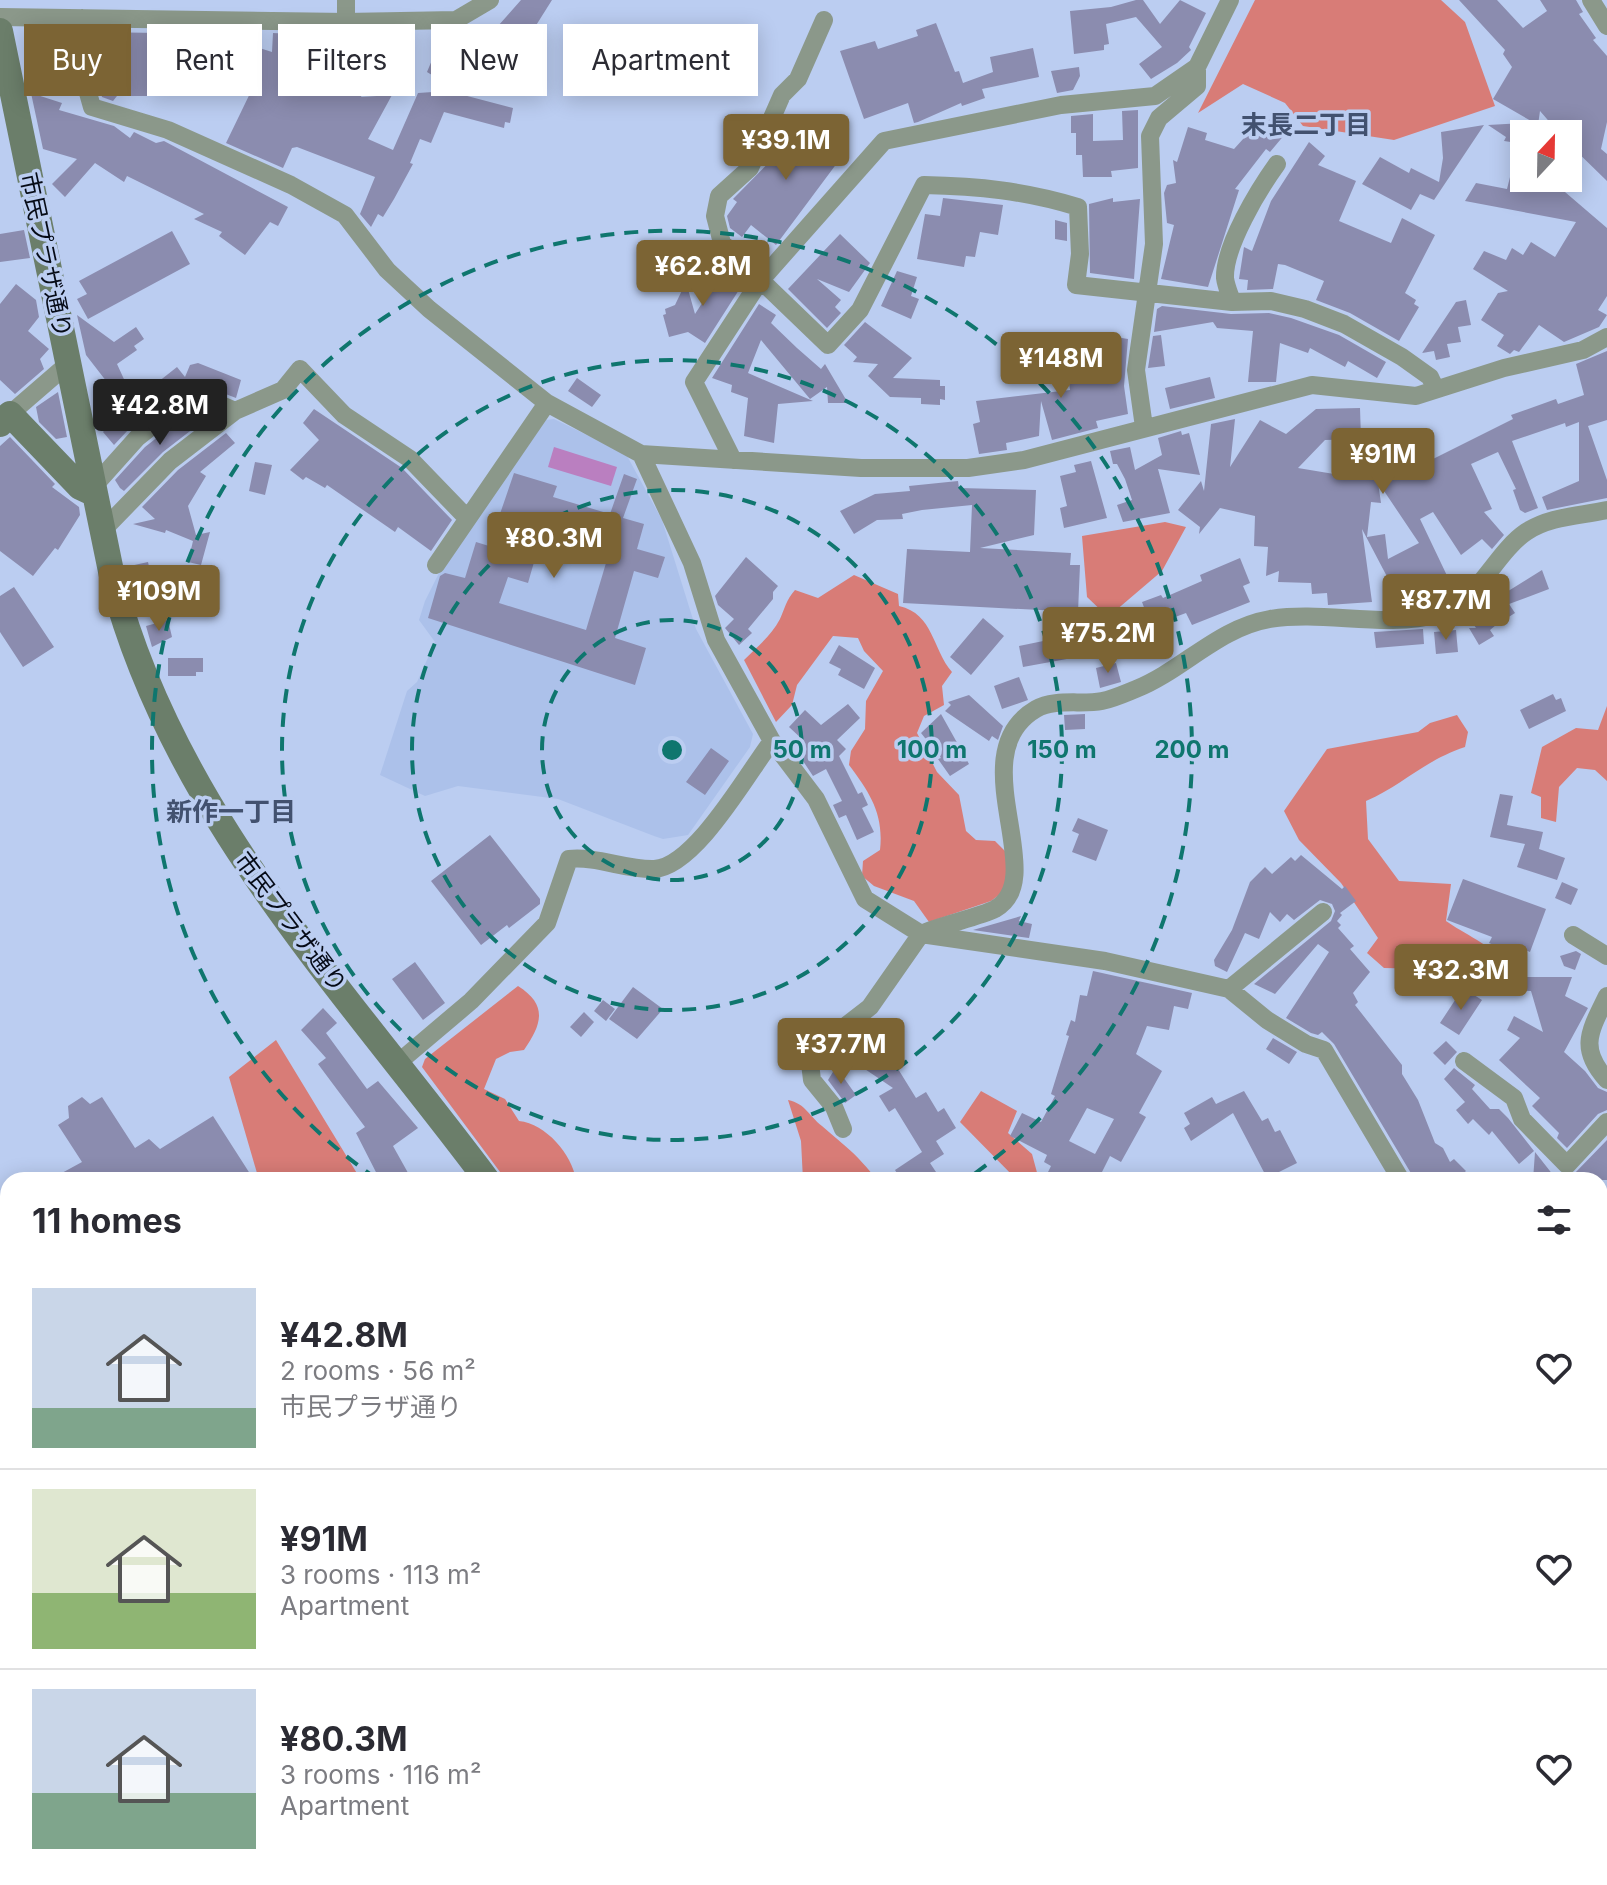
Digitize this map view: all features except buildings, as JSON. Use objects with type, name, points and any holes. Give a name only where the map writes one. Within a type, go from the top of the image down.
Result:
[{"type":"street","points":[[346,0],[346,22]]},
{"type":"street","points":[[0,17],[51,8],[82,18],[346,22],[456,20],[490,0]]},
{"type":"street","points":[[733,460],[694,382],[760,281],[884,141],[1061,105],[1155,96],[1197,67],[1230,0]]},
{"type":"street","points":[[1591,0],[1607,26]]},
{"type":"street","points":[[82,18],[81,68],[92,107],[168,130],[291,185],[345,215],[387,270],[429,309],[547,403],[641,454],[861,468],[968,468],[1024,460],[1312,385],[1416,396],[1435,388],[1583,350],[1607,337]]},
{"type":"street","points":[[824,20],[798,79],[782,95],[750,168],[719,196],[715,216],[722,243],[828,345],[860,310],[924,185],[989,186],[1036,194],[1078,207],[1080,254],[1076,285],[1232,302],[1271,301],[1338,322],[1402,357],[1430,377],[1435,388]]},
{"type":"street","name":"市民プラザ通り","points":[[0,31],[128,637],[171,740],[266,893],[481,1172]]},
{"type":"street","points":[[1144,427],[1136,370],[1154,244],[1150,136],[1159,118],[1197,86],[1200,77],[1197,67]]},
{"type":"street","points":[[1232,302],[1225,280],[1227,259],[1262,184],[1277,164]]},
{"type":"street","points":[[69,363],[5,419],[80,487],[95,490],[137,438],[194,393],[235,411]]},
{"type":"street","points":[[103,530],[170,461],[235,411],[283,390],[300,369],[344,415],[410,459],[466,517]]},
{"type":"street","points":[[436,565],[547,403]]},
{"type":"street","points":[[641,454],[692,563],[716,640],[772,741],[816,799],[865,899],[921,934],[1105,961],[1229,989],[1267,1020],[1306,1044],[1324,1050],[1396,1172]]},
{"type":"street","points":[[843,1129],[834,1107],[812,1080],[810,1063],[816,1049],[870,1007],[921,934],[996,908],[1008,895],[1014,879],[1015,860],[1002,769],[1019,725],[1037,708],[1102,701],[1139,688],[1233,631],[1269,619],[1306,617],[1353,621],[1438,614],[1457,606],[1523,534],[1554,520],[1607,510]]},
{"type":"street","points":[[399,1062],[471,1001],[547,923],[569,859],[652,869],[670,867],[690,853],[772,741]]},
{"type":"street","points":[[1229,989],[1323,912]]},
{"type":"street","points":[[1573,935],[1607,956]]},
{"type":"street","points":[[1607,996],[1588,1034],[1591,1063],[1607,1080]]},
{"type":"street","points":[[1464,1061],[1514,1098],[1522,1119],[1567,1165],[1606,1124]]},
{"type":"shaded area","points":[[1255,0],[1441,0],[1465,22],[1495,106],[1394,140],[1303,126],[1285,103],[1243,84],[1198,113]]},
{"type":"shaded area","points":[[554,419],[626,454],[662,520],[696,629],[753,734],[750,747],[688,835],[663,839],[558,799],[458,786],[425,796],[380,775],[407,691],[417,682],[435,642],[419,620],[425,601],[441,569],[546,420]]},
{"type":"shaded area","points":[[554,447],[617,467],[611,486],[548,467]]},
{"type":"shaded area","points":[[1165,522],[1186,527],[1162,571],[1108,617],[1087,597],[1082,536]]},
{"type":"shaded area","points":[[854,575],[898,594],[899,606],[919,616],[931,633],[952,672],[942,686],[944,705],[924,716],[917,733],[937,772],[959,795],[966,831],[976,840],[995,841],[1007,853],[1009,868],[1003,892],[991,901],[929,922],[914,901],[874,886],[862,876],[863,861],[880,850],[880,825],[874,804],[849,765],[851,751],[865,729],[866,701],[883,671],[864,651],[858,638],[833,636],[797,685],[792,705],[776,722],[744,660],[773,630],[795,590],[818,598]]},
{"type":"shaded area","points":[[1607,706],[1607,781],[1595,770],[1577,768],[1559,787],[1556,822],[1541,818],[1541,797],[1531,793],[1542,747],[1576,728],[1598,730]]},
{"type":"shaded area","points":[[1457,715],[1468,732],[1465,747],[1437,759],[1366,801],[1368,839],[1399,881],[1451,884],[1446,921],[1486,946],[1503,961],[1472,970],[1384,968],[1367,953],[1378,938],[1341,883],[1299,840],[1284,811],[1327,749],[1418,732],[1430,723]]},
{"type":"shaded area","points":[[518,986],[528,993],[538,1008],[535,1032],[524,1050],[496,1059],[484,1089],[505,1099],[519,1121],[548,1134],[563,1151],[574,1172],[500,1172],[422,1067],[425,1059]]},
{"type":"shaded area","points":[[276,1040],[356,1172],[257,1172],[229,1077]]},
{"type":"shaded area","points":[[981,1091],[1017,1111],[1008,1133],[1032,1154],[1037,1172],[1009,1172],[960,1122]]},
{"type":"shaded area","points":[[788,1100],[803,1107],[870,1172],[803,1172],[801,1141]]},
{"type":"district","name":"末長二丁目","points":[[1306,124]]},
{"type":"district","name":"新作一丁目","points":[[231,811]]}]
